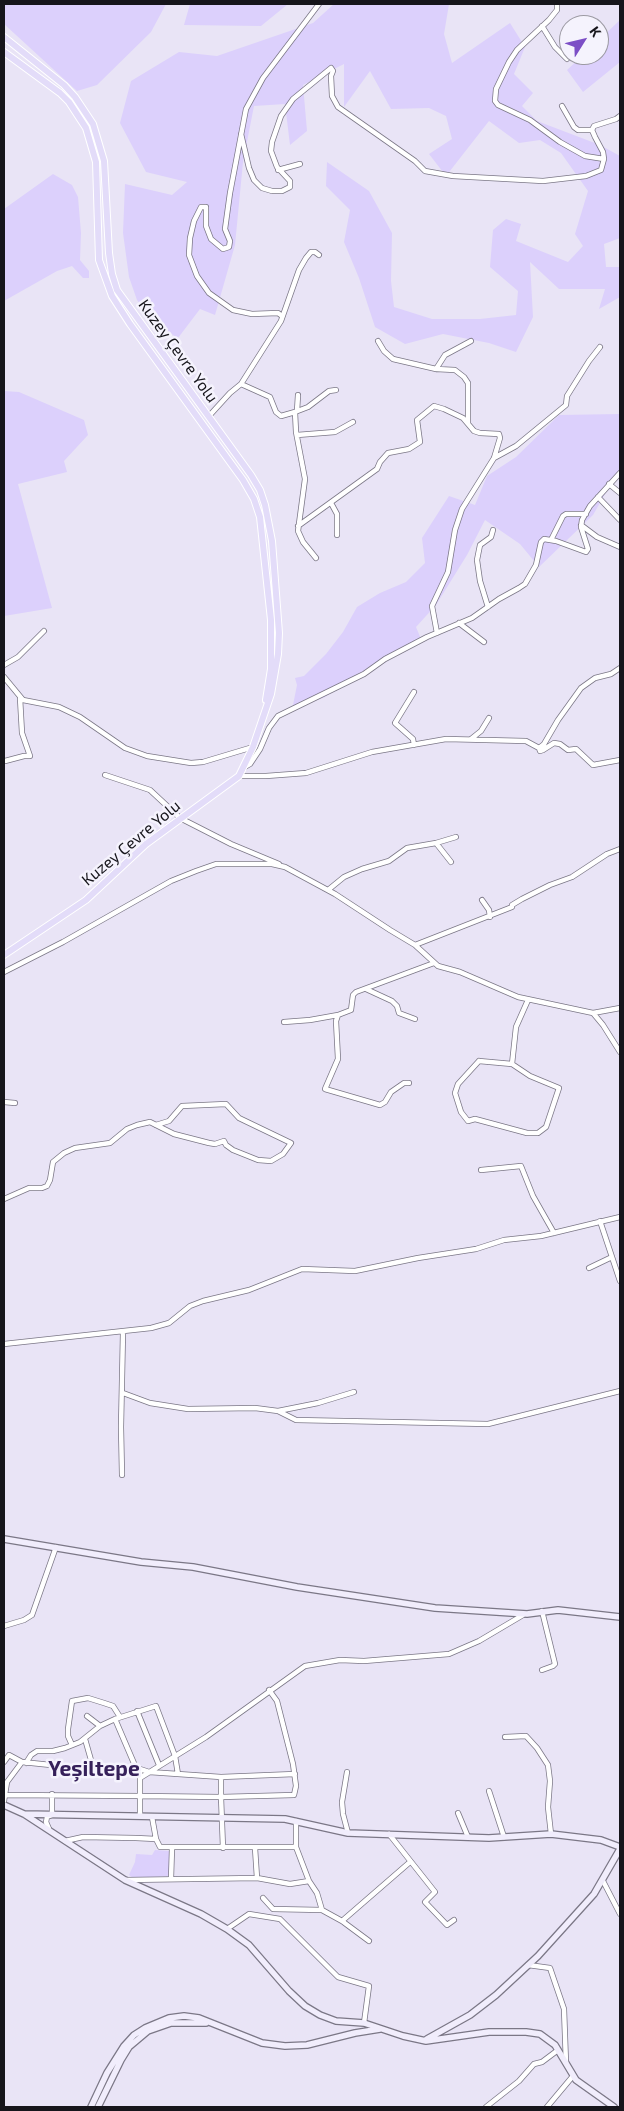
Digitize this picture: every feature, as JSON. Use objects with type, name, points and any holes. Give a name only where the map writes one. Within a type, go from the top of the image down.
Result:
[{"type":"main road","name":"Kuzey Çevre Yolu","points":[[4,37],[64,86],[80,103],[93,124],[104,161],[108,253],[112,274],[118,290],[251,475],[262,497],[269,520],[277,597],[278,633],[276,672],[253,747],[239,776],[180,818],[127,860],[86,900],[4,955]]},
{"type":"main road","name":"Kuzey Çevre Yolu","points":[[4,52],[69,102],[86,128],[96,162],[100,260],[112,296],[130,324],[243,480],[254,500],[260,517],[271,620],[271,669],[266,707]]},
{"type":"street","points":[[282,316],[278,313],[252,314],[233,310],[209,293],[197,276],[189,255],[194,221],[202,207],[206,207],[206,226],[210,239],[223,249],[229,247],[230,242],[225,229],[246,109],[263,78],[319,4]]},
{"type":"street","points":[[557,4],[557,10],[517,50],[509,62],[496,89],[495,101],[498,105],[530,120],[560,142],[586,156],[604,159]]},
{"type":"street","points":[[542,26],[559,52]]},
{"type":"street","points":[[241,134],[249,168],[254,180],[262,188],[272,191],[282,191],[290,187],[290,181],[278,170],[271,146],[281,116],[293,99],[331,68],[333,71],[331,76],[332,96],[338,107],[415,161],[425,171],[452,176],[543,181],[586,176],[601,170],[604,159],[603,152],[592,130]]},
{"type":"street","points":[[562,106],[574,127],[578,130],[592,130]]},
{"type":"street","points":[[592,130],[598,123],[616,119],[620,116]]},
{"type":"street","points":[[278,170],[300,164]]},
{"type":"street","points":[[209,416],[241,384],[282,316],[299,270],[306,258],[311,252],[319,255]]},
{"type":"street","points":[[378,341],[384,351],[393,359],[455,370],[464,377],[468,383],[468,425]]},
{"type":"street","points":[[436,368],[445,355],[470,341]]},
{"type":"street","points":[[494,458],[516,446],[566,405],[567,396],[600,347]]},
{"type":"street","points":[[241,384],[270,398],[276,412],[281,416],[308,407],[329,391],[336,390]]},
{"type":"street","points":[[298,395],[296,411],[297,435],[305,479],[298,526],[304,542],[316,558]]},
{"type":"street","points":[[298,526],[377,470],[380,462],[388,453],[409,449],[420,442],[417,420],[434,406],[463,418],[474,431],[480,434],[499,434],[500,438],[494,458],[462,509],[455,530],[448,572],[432,606],[437,633]]},
{"type":"street","points":[[297,435],[335,432],[352,422]]},
{"type":"street","points":[[243,768],[250,764],[260,749],[269,728],[278,716],[364,674],[385,659],[472,618],[525,584],[536,565],[541,542],[544,539],[586,552],[588,549],[581,526],[586,514],[598,497],[620,473]]},
{"type":"street","points":[[609,484],[620,493]]},
{"type":"street","points":[[598,497],[620,520]]},
{"type":"street","points":[[331,503],[337,514],[337,535]]},
{"type":"street","points":[[551,540],[566,514],[586,514]]},
{"type":"street","points":[[581,526],[597,537],[620,547]]},
{"type":"street","points":[[488,607],[480,581],[477,560],[480,545],[491,537],[493,530]]},
{"type":"street","points":[[459,623],[484,642]]},
{"type":"street","points":[[4,665],[18,657],[44,631]]},
{"type":"street","points":[[539,748],[544,744],[558,720],[581,688],[595,678],[611,674],[620,668]]},
{"type":"street","points":[[4,677],[20,698],[59,707],[80,717],[115,742],[147,756],[191,763],[203,762],[253,747]]},
{"type":"street","points":[[414,692],[395,723],[413,739],[414,745]]},
{"type":"street","points":[[6,762],[30,756],[22,733],[20,698]]},
{"type":"street","points":[[471,739],[481,731],[488,718]]},
{"type":"street","points":[[239,776],[306,773],[372,752],[446,739],[529,742],[539,748],[540,751],[554,743],[560,744],[568,750],[576,749],[593,765],[620,760]]},
{"type":"street","points":[[105,775],[150,790],[180,818],[231,844],[268,858],[328,890],[415,945],[434,963],[528,1000],[592,1013],[620,1008]]},
{"type":"street","points":[[328,890],[344,877],[362,869],[389,861],[406,848],[436,843],[456,837]]},
{"type":"street","points":[[436,843],[451,862]]},
{"type":"street","points":[[415,945],[512,907],[512,905],[522,899],[550,885],[572,877],[607,854],[620,849]]},
{"type":"street","points":[[4,972],[63,942],[171,881],[196,871],[216,864],[235,863],[272,864],[285,867]]},
{"type":"street","points":[[482,900],[489,910],[490,917]]},
{"type":"street","points":[[284,1022],[338,1015],[351,1010],[354,993],[434,963]]},
{"type":"street","points":[[366,989],[392,1001],[397,1006],[399,1013],[416,1019]]},
{"type":"street","points":[[512,1064],[516,1027],[528,1000]]},
{"type":"street","points":[[592,1013],[603,1024],[620,1052]]},
{"type":"street","points":[[338,1015],[336,1021],[338,1059],[325,1089],[380,1105],[385,1102],[391,1092],[404,1083],[409,1083]]},
{"type":"street","points":[[480,1061],[512,1064],[530,1076],[559,1088],[546,1127],[538,1133],[511,1130],[475,1119],[468,1121],[461,1112],[455,1093],[458,1084],[480,1061]]},
{"type":"street","points":[[4,1102],[15,1103]]},
{"type":"street","points":[[4,1199],[29,1188],[47,1186],[53,1162],[64,1152],[75,1148],[110,1143],[127,1129],[150,1122],[156,1125],[174,1134],[208,1143],[215,1144],[224,1141],[233,1150],[258,1160],[271,1161],[283,1154],[291,1143],[239,1118],[226,1104],[182,1106],[169,1121],[156,1125]]},
{"type":"street","points":[[481,1170],[521,1166],[533,1196],[554,1233]]},
{"type":"street","points":[[4,1344],[151,1328],[169,1323],[196,1303],[249,1290],[302,1269],[355,1271],[418,1258],[476,1249],[504,1240],[554,1233],[620,1217]]},
{"type":"street","points":[[600,1221],[620,1280]]},
{"type":"street","points":[[589,1268],[612,1257]]},
{"type":"street","points":[[122,1475],[123,1332]]},
{"type":"street","points":[[278,1411],[296,1420],[488,1424],[620,1391]]},
{"type":"street","points":[[123,1393],[150,1403],[188,1409],[255,1408],[278,1411],[318,1403],[354,1392]]},
{"type":"street","points":[[4,1539],[142,1562],[193,1567],[297,1587],[435,1608],[526,1614]]},
{"type":"street","points":[[4,1626],[24,1620],[32,1615],[56,1547]]},
{"type":"street","points":[[140,1778],[206,1737],[305,1666],[340,1660],[364,1661],[449,1654],[479,1641],[520,1615],[542,1611],[558,1610],[620,1617]]},
{"type":"street","points":[[542,1611],[555,1664],[542,1670]]},
{"type":"street","points":[[5,1794],[222,1797],[294,1795],[295,1774],[277,1701],[270,1690]]},
{"type":"street","points":[[72,1745],[68,1736],[72,1701],[88,1698],[113,1706],[138,1768],[140,1778],[140,1816]]},
{"type":"street","points":[[4,1801],[11,1775],[30,1755],[37,1751],[53,1751],[72,1745],[85,1738],[100,1726],[117,1718],[156,1706],[175,1756],[178,1774]]},
{"type":"street","points":[[137,1711],[159,1765]]},
{"type":"street","points":[[87,1716],[100,1726]]},
{"type":"street","points":[[505,1737],[526,1736],[537,1748],[548,1765],[550,1781],[548,1807],[553,1835]]},
{"type":"street","points":[[85,1738],[93,1767]]},
{"type":"street","points":[[4,1762],[9,1755],[24,1762],[138,1768],[149,1772],[221,1777],[295,1774]]},
{"type":"street","points":[[347,1772],[342,1814],[348,1833]]},
{"type":"street","points":[[221,1777],[223,1848]]},
{"type":"street","points":[[489,1791],[504,1837]]},
{"type":"street","points":[[52,1794],[52,1815]]},
{"type":"street","points":[[4,1805],[24,1814],[125,1880],[201,1914],[227,1929],[250,1945],[289,1991],[305,2006],[320,2015],[336,2021],[364,2023],[403,2036],[426,2041],[489,2032],[534,2032],[549,2040],[558,2050],[573,2076],[583,2086],[614,2107]]},
{"type":"street","points":[[458,1813],[468,1837]]},
{"type":"street","points":[[24,1814],[296,1821],[348,1833],[468,1837],[553,1835],[601,1840],[620,1847],[594,1894],[528,1965],[470,2016],[426,2041]]},
{"type":"street","points":[[50,1831],[46,1822],[47,1817],[52,1815]]},
{"type":"street","points":[[152,1817],[156,1839],[160,1847],[296,1847]]},
{"type":"street","points":[[296,1821],[296,1847],[309,1881],[317,1893],[322,1910]]},
{"type":"street","points":[[389,1834],[435,1892],[425,1902],[447,1925],[454,1920]]},
{"type":"street","points":[[65,1841],[83,1837],[156,1839]]},
{"type":"street","points":[[171,1879],[172,1848]]},
{"type":"street","points":[[255,1848],[257,1878]]},
{"type":"street","points":[[342,1921],[410,1862]]},
{"type":"street","points":[[125,1880],[257,1878],[290,1884],[309,1881]]},
{"type":"street","points":[[603,1880],[620,1914]]},
{"type":"street","points":[[263,1898],[272,1909],[322,1910],[342,1921],[369,1941]]},
{"type":"street","points":[[227,1929],[249,1914],[280,1919],[338,1977],[369,1986],[364,2023]]},
{"type":"street","points":[[528,1965],[550,1968],[564,2009],[566,2066]]},
{"type":"street","points":[[90,2107],[117,2056],[134,2035],[156,2022],[184,2016],[199,2018],[262,2043],[285,2046],[307,2045],[355,2033],[382,2029]]},
{"type":"street","points":[[98,2107],[120,2060],[129,2047],[148,2031],[171,2022],[214,2024]]},
{"type":"street","points":[[486,2107],[519,2081],[534,2064],[542,2062],[558,2050]]},
{"type":"street","points":[[547,2107],[573,2076]]},
{"type":"shaded area","points":[[4,4],[166,4],[151,32],[97,85],[77,91],[4,24]]},
{"type":"shaded area","points":[[190,4],[288,4],[261,26],[184,25]]},
{"type":"shaded area","points":[[334,4],[449,4],[444,34],[452,63],[510,23],[525,47],[514,74],[533,93],[522,106],[537,121],[600,145],[620,156],[620,238],[604,244],[606,267],[620,267],[620,297],[599,309],[605,289],[559,289],[530,262],[533,317],[516,352],[489,343],[443,334],[405,344],[375,327],[359,278],[344,242],[350,210],[326,186],[327,162],[369,191],[392,233],[391,281],[394,307],[432,319],[480,319],[516,315],[518,291],[490,267],[493,230],[506,219],[521,224],[516,241],[568,262],[583,246],[575,234],[588,191],[561,153],[540,140],[519,143],[489,121],[446,176],[429,154],[452,139],[446,116],[429,108],[391,109],[370,71],[344,107],[344,64],[303,85],[307,131],[290,145],[285,104],[254,106],[243,162],[235,245],[215,315],[200,309],[178,338],[157,325],[137,300],[129,277],[123,233],[125,184],[172,195],[187,182],[146,172],[120,123],[131,81],[179,52],[217,56],[313,23]]},
{"type":"shaded area","points":[[620,20],[620,62],[583,92],[567,70],[572,65],[609,65],[609,30]]},
{"type":"shaded area","points":[[53,174],[72,185],[78,197],[81,233],[80,260],[89,271],[89,278],[83,278],[72,266],[57,271],[4,301],[4,209]]},
{"type":"shaded area","points":[[4,391],[19,392],[84,420],[88,435],[64,461],[67,472],[18,484],[52,608],[4,616]]},
{"type":"shaded area","points":[[620,414],[620,468],[593,515],[539,567],[520,544],[485,520],[467,555],[436,605],[416,627],[421,639],[380,660],[325,697],[288,711],[293,705],[297,685],[295,678],[304,676],[326,654],[343,632],[357,607],[380,593],[406,582],[425,563],[422,538],[449,496],[475,505],[487,476],[516,457],[559,415]]},
{"type":"shaded area","points":[[155,1850],[169,1851],[169,1876],[133,1878],[129,1875],[135,1862],[136,1854],[152,1855]]},
{"type":"district","name":"Yeşiltepe","points":[[94,1769]]}]
